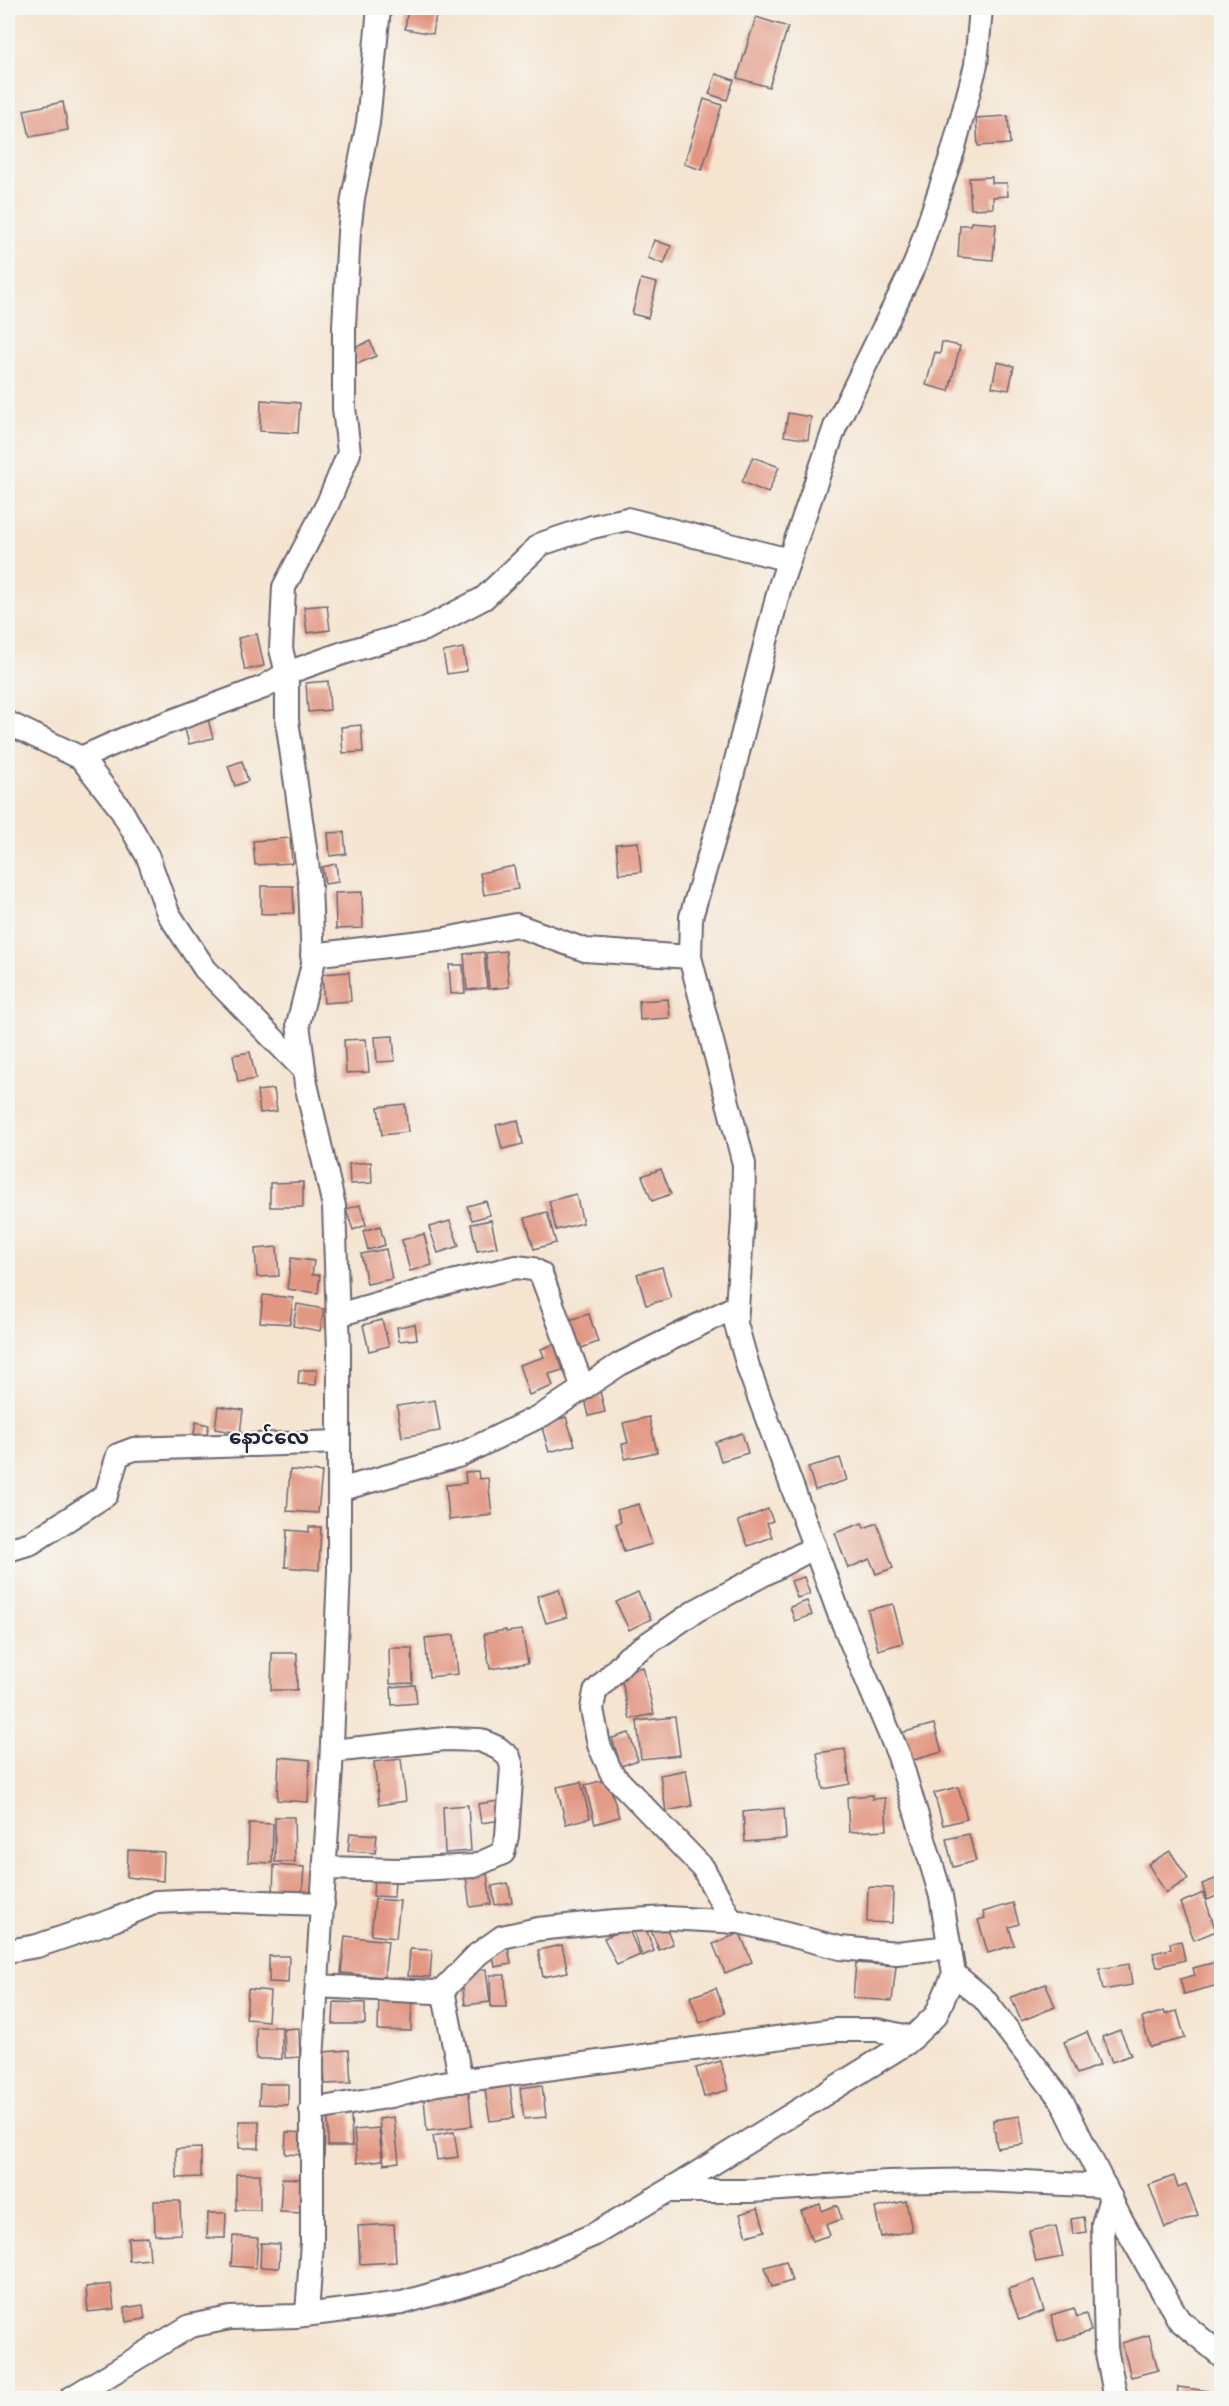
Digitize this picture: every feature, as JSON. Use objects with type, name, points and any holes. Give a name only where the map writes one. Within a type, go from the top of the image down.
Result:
[{"type":"street","points":[[307,2314],[312,2242],[312,2059],[332,1751],[339,1570],[338,1316],[333,1206],[304,1070],[298,1024],[313,964],[310,884],[287,720],[287,673],[281,649],[284,587],[328,503],[349,453],[344,408],[344,326],[349,232],[353,198],[368,123],[379,8]]},
{"type":"street","points":[[71,2398],[190,2326],[230,2318],[307,2314],[402,2303],[505,2273],[593,2235],[913,2038],[936,2015],[954,1974],[941,1896],[899,1756],[840,1616],[749,1370],[736,1324],[744,1164],[690,957],[691,917],[729,788],[780,586],[835,428],[915,264],[953,151],[976,65],[981,8]]},
{"type":"street","points":[[81,758],[126,738],[264,687],[287,673],[343,653],[425,629],[484,598],[541,543],[592,527],[627,519],[789,560]]},
{"type":"street","points":[[8,723],[81,758],[120,808],[148,857],[168,913],[205,969],[304,1070]]},
{"type":"street","points":[[312,955],[446,939],[516,926],[585,950],[690,957]]},
{"type":"street","points":[[338,1316],[452,1282],[516,1267],[533,1269],[541,1274],[583,1388]]},
{"type":"street","points":[[339,1490],[458,1456],[544,1414],[620,1364],[737,1306]]},
{"type":"street","points":[[8,1550],[31,1543],[106,1495],[118,1455],[134,1449],[339,1442]]},
{"type":"street","points":[[732,1922],[704,1868],[612,1774],[599,1745],[592,1709],[595,1692],[628,1657],[697,1610],[815,1547]]},
{"type":"street","points":[[325,1868],[410,1869],[474,1866],[488,1861],[503,1852],[507,1836],[512,1767],[509,1757],[498,1748],[480,1740],[445,1739],[332,1751]]},
{"type":"street","points":[[8,1951],[37,1946],[114,1920],[156,1902],[204,1900],[323,1904]]},
{"type":"street","points":[[317,1986],[434,1992],[442,1990],[478,1954],[502,1937],[538,1929],[667,1918],[732,1922],[840,1948],[897,1953],[950,1947]]},
{"type":"street","points":[[954,1974],[984,1999],[1062,2101],[1108,2192],[1179,2320],[1221,2356]]},
{"type":"street","points":[[442,1990],[461,2082]]},
{"type":"street","points":[[311,2110],[391,2096],[436,2084],[835,2030],[877,2030],[913,2038]]},
{"type":"street","points":[[667,2191],[750,2191],[888,2182],[983,2180],[1108,2192]]},
{"type":"street","points":[[1108,2192],[1103,2224],[1106,2349],[1116,2398]]},
{"type":"building","points":[[408,8],[437,8],[433,34],[405,29]]},
{"type":"building","points":[[756,17],[788,27],[769,87],[737,78]]},
{"type":"building","points":[[716,74],[734,80],[727,100],[709,94]]},
{"type":"building","points":[[704,99],[722,105],[702,170],[684,164]]},
{"type":"building","points":[[63,102],[68,130],[30,137],[24,110]]},
{"type":"building","points":[[1008,116],[1010,144],[978,146],[976,118]]},
{"type":"building","points":[[992,177],[992,183],[1007,183],[1008,196],[993,197],[993,208],[971,209],[969,178]]},
{"type":"building","points":[[971,222],[996,224],[993,260],[958,257],[960,225],[970,225]]},
{"type":"building","points":[[654,240],[671,246],[664,264],[648,258]]},
{"type":"building","points":[[641,279],[657,283],[648,318],[632,314]]},
{"type":"building","points":[[370,341],[376,356],[357,364],[352,349]]},
{"type":"building","points":[[942,342],[960,346],[949,391],[926,385],[935,352],[940,354]]},
{"type":"building","points":[[997,362],[1014,366],[1009,390],[992,387]]},
{"type":"building","points":[[261,400],[300,403],[298,433],[260,431]]},
{"type":"building","points":[[788,413],[811,417],[808,440],[784,436]]},
{"type":"building","points":[[753,457],[779,467],[768,493],[742,482]]},
{"type":"building","points":[[327,605],[330,630],[307,633],[304,607]]},
{"type":"building","points":[[257,634],[264,666],[245,670],[238,638]]},
{"type":"building","points":[[463,648],[467,671],[447,674],[443,652]]},
{"type":"building","points":[[328,681],[330,710],[308,712],[306,683]]},
{"type":"building","points":[[207,716],[213,738],[189,744],[183,722]]},
{"type":"building","points":[[361,725],[363,752],[343,753],[341,727]]},
{"type":"building","points":[[242,761],[248,781],[235,786],[228,766]]},
{"type":"building","points":[[344,832],[346,854],[330,856],[328,833]]},
{"type":"building","points":[[290,838],[292,863],[255,865],[253,841]]},
{"type":"building","points":[[638,842],[641,872],[619,874],[616,844]]},
{"type":"building","points":[[336,864],[338,882],[325,884],[322,867]]},
{"type":"building","points":[[514,866],[518,889],[484,895],[480,873]]},
{"type":"building","points":[[261,886],[293,886],[294,913],[261,914]]},
{"type":"building","points":[[362,892],[363,928],[336,929],[335,893]]},
{"type":"building","points":[[506,951],[509,987],[489,989],[486,953]]},
{"type":"building","points":[[484,952],[487,988],[467,990],[464,954]]},
{"type":"building","points":[[449,965],[463,965],[465,993],[451,994]]},
{"type":"building","points":[[349,972],[351,1001],[324,1003],[322,974]]},
{"type":"building","points":[[668,999],[670,1018],[640,1020],[639,1001]]},
{"type":"building","points":[[393,1036],[395,1061],[377,1062],[375,1037]]},
{"type":"building","points":[[366,1039],[369,1072],[346,1073],[344,1040]]},
{"type":"building","points":[[250,1052],[256,1079],[238,1082],[233,1055]]},
{"type":"building","points":[[274,1089],[277,1111],[260,1113],[257,1091]]},
{"type":"building","points":[[405,1104],[408,1132],[382,1135],[378,1107]]},
{"type":"building","points":[[518,1120],[523,1144],[502,1149],[496,1125]]},
{"type":"building","points":[[371,1162],[372,1183],[350,1184],[349,1164]]},
{"type":"building","points":[[661,1169],[671,1194],[652,1201],[642,1176]]},
{"type":"building","points":[[303,1182],[303,1207],[270,1207],[270,1183]]},
{"type":"building","points":[[576,1194],[583,1223],[556,1230],[549,1201]]},
{"type":"building","points":[[486,1201],[490,1215],[472,1220],[467,1206]]},
{"type":"building","points":[[360,1205],[366,1225],[353,1230],[346,1209]]},
{"type":"building","points":[[547,1212],[556,1243],[534,1249],[525,1218]]},
{"type":"building","points":[[491,1220],[497,1247],[477,1251],[471,1224]]},
{"type":"building","points":[[450,1221],[459,1246],[438,1253],[429,1227]]},
{"type":"building","points":[[380,1226],[385,1245],[368,1250],[363,1231]]},
{"type":"building","points":[[424,1234],[432,1265],[410,1271],[402,1240]]},
{"type":"building","points":[[277,1247],[279,1276],[257,1277],[255,1249]]},
{"type":"building","points":[[386,1249],[392,1279],[367,1284],[361,1254]]},
{"type":"building","points":[[291,1258],[314,1261],[312,1275],[320,1275],[318,1293],[287,1289]]},
{"type":"building","points":[[662,1267],[671,1298],[646,1305],[637,1274]]},
{"type":"building","points":[[263,1295],[293,1298],[290,1324],[260,1322]]},
{"type":"building","points":[[297,1304],[324,1309],[320,1331],[293,1326]]},
{"type":"building","points":[[589,1314],[598,1342],[576,1350],[566,1321]]},
{"type":"building","points":[[382,1320],[389,1346],[369,1351],[363,1325]]},
{"type":"building","points":[[415,1324],[417,1339],[399,1341],[397,1327]]},
{"type":"building","points":[[555,1344],[563,1370],[549,1374],[553,1386],[529,1395],[519,1365],[544,1357],[541,1349]]},
{"type":"building","points":[[299,1370],[317,1370],[316,1385],[298,1384]]},
{"type":"building","points":[[600,1391],[605,1412],[589,1416],[584,1395]]},
{"type":"building","points":[[435,1400],[440,1431],[402,1437],[397,1406]]},
{"type":"building","points":[[218,1406],[243,1410],[240,1433],[215,1429]]},
{"type":"building","points":[[566,1417],[575,1445],[549,1452],[541,1424]]},
{"type":"building","points":[[649,1417],[657,1452],[625,1459],[622,1444],[628,1443],[623,1423]]},
{"type":"building","points":[[196,1422],[209,1425],[205,1442],[193,1439]]},
{"type":"building","points":[[742,1433],[748,1453],[721,1461],[715,1442]]},
{"type":"building","points":[[840,1458],[847,1480],[815,1490],[808,1467]]},
{"type":"building","points":[[290,1470],[322,1472],[318,1513],[287,1511]]},
{"type":"building","points":[[478,1471],[479,1479],[488,1478],[492,1515],[449,1520],[446,1485],[466,1483],[465,1472]]},
{"type":"building","points":[[639,1504],[652,1544],[624,1552],[616,1524],[621,1522],[617,1510]]},
{"type":"building","points":[[768,1509],[773,1521],[767,1523],[772,1537],[748,1546],[738,1521]]},
{"type":"building","points":[[862,1523],[864,1528],[877,1523],[893,1568],[876,1574],[870,1559],[848,1568],[835,1533]]},
{"type":"building","points":[[309,1527],[321,1527],[319,1570],[285,1567],[287,1530],[309,1532]]},
{"type":"building","points":[[804,1577],[810,1594],[797,1598],[791,1581]]},
{"type":"building","points":[[559,1589],[567,1617],[546,1623],[537,1596]]},
{"type":"building","points":[[638,1592],[651,1619],[629,1630],[616,1602]]},
{"type":"building","points":[[807,1601],[812,1615],[795,1621],[790,1607]]},
{"type":"building","points":[[893,1604],[903,1643],[878,1650],[868,1610]]},
{"type":"building","points":[[506,1630],[506,1632],[522,1630],[528,1663],[490,1669],[484,1634]]},
{"type":"building","points":[[454,1635],[458,1674],[429,1677],[425,1638]]},
{"type":"building","points":[[389,1648],[412,1648],[413,1683],[390,1684]]},
{"type":"building","points":[[272,1653],[297,1653],[297,1690],[271,1690]]},
{"type":"building","points":[[643,1667],[654,1714],[630,1719],[620,1672]]},
{"type":"building","points":[[415,1685],[417,1703],[392,1705],[391,1687]]},
{"type":"building","points":[[675,1717],[680,1755],[641,1759],[637,1721]]},
{"type":"building","points":[[934,1724],[942,1752],[910,1761],[901,1733]]},
{"type":"building","points":[[629,1733],[638,1760],[621,1766],[612,1738]]},
{"type":"building","points":[[845,1749],[850,1784],[823,1789],[817,1753]]},
{"type":"building","points":[[279,1757],[310,1760],[308,1802],[277,1800]]},
{"type":"building","points":[[401,1759],[406,1801],[379,1805],[374,1762]]},
{"type":"building","points":[[686,1770],[692,1806],[666,1811],[660,1775]]},
{"type":"building","points":[[608,1779],[619,1817],[595,1824],[585,1785]]},
{"type":"building","points":[[581,1782],[590,1818],[566,1824],[557,1787]]},
{"type":"building","points":[[958,1787],[967,1819],[943,1825],[934,1793]]},
{"type":"building","points":[[872,1795],[872,1799],[885,1798],[887,1830],[849,1832],[847,1797]]},
{"type":"building","points":[[499,1801],[502,1820],[481,1823],[478,1804]]},
{"type":"building","points":[[468,1805],[471,1851],[445,1853],[443,1807]]},
{"type":"building","points":[[784,1808],[786,1839],[745,1842],[743,1812]]},
{"type":"building","points":[[275,1817],[294,1817],[295,1862],[275,1862]]},
{"type":"building","points":[[249,1823],[273,1824],[272,1863],[248,1862]]},
{"type":"building","points":[[350,1833],[377,1835],[375,1853],[348,1851]]},
{"type":"building","points":[[969,1834],[976,1861],[953,1867],[946,1839]]},
{"type":"building","points":[[128,1850],[164,1852],[163,1881],[127,1877]]},
{"type":"building","points":[[1170,1851],[1188,1879],[1166,1893],[1148,1864]]},
{"type":"building","points":[[274,1865],[304,1867],[302,1896],[273,1894]]},
{"type":"building","points":[[487,1873],[491,1904],[470,1907],[466,1876]]},
{"type":"building","points":[[374,1877],[395,1878],[394,1897],[373,1896]]},
{"type":"building","points":[[1218,1878],[1222,1894],[1207,1900],[1202,1884]]},
{"type":"building","points":[[508,1883],[512,1902],[495,1905],[492,1886]]},
{"type":"building","points":[[868,1887],[893,1888],[892,1923],[867,1922]]},
{"type":"building","points":[[1203,1893],[1216,1931],[1194,1940],[1180,1903]]},
{"type":"building","points":[[375,1899],[400,1901],[396,1938],[371,1935]]},
{"type":"building","points":[[1013,1903],[1019,1924],[1009,1927],[1014,1945],[988,1953],[978,1920],[985,1918],[983,1912]]},
{"type":"building","points":[[664,1922],[673,1944],[659,1950],[650,1928]]},
{"type":"building","points":[[645,1926],[654,1951],[642,1956],[633,1930]]},
{"type":"building","points":[[628,1928],[640,1955],[617,1965],[604,1938]]},
{"type":"building","points":[[740,1933],[752,1962],[725,1973],[713,1944]]},
{"type":"building","points":[[345,1936],[388,1941],[384,1977],[341,1973]]},
{"type":"building","points":[[1181,1941],[1185,1960],[1157,1967],[1153,1953],[1171,1949],[1170,1943]]},
{"type":"building","points":[[562,1945],[568,1972],[543,1977],[538,1950]]},
{"type":"building","points":[[508,1947],[511,1964],[495,1967],[492,1950]]},
{"type":"building","points":[[410,1949],[432,1950],[430,1977],[408,1976]]},
{"type":"building","points":[[269,1956],[289,1956],[288,1983],[269,1982]]},
{"type":"building","points":[[1220,1961],[1222,1984],[1184,1994],[1180,1979],[1195,1975],[1193,1968]]},
{"type":"building","points":[[856,1963],[896,1966],[892,2001],[853,1998]]},
{"type":"building","points":[[1129,1964],[1132,1985],[1103,1990],[1099,1969]]},
{"type":"building","points":[[486,1969],[490,2002],[465,2005],[461,1973]]},
{"type":"building","points":[[490,1975],[505,1975],[506,2007],[491,2007]]},
{"type":"building","points":[[1046,1984],[1055,2007],[1021,2021],[1011,1997]]},
{"type":"building","points":[[716,1988],[725,2013],[700,2023],[690,1997]]},
{"type":"building","points":[[248,1989],[270,1991],[268,2021],[246,2019]]},
{"type":"building","points":[[379,1994],[412,1995],[411,2031],[378,2030]]},
{"type":"building","points":[[334,2002],[365,2003],[365,2024],[333,2024]]},
{"type":"building","points":[[1164,2011],[1165,2014],[1177,2011],[1185,2038],[1150,2047],[1142,2018]]},
{"type":"building","points":[[256,2027],[282,2027],[282,2059],[256,2059]]},
{"type":"building","points":[[299,2028],[300,2057],[285,2058],[284,2029]]},
{"type":"building","points":[[1120,2030],[1131,2055],[1112,2062],[1102,2037]]},
{"type":"building","points":[[1087,2032],[1100,2065],[1077,2074],[1064,2042]]},
{"type":"building","points":[[349,2050],[351,2083],[325,2084],[323,2052]]},
{"type":"building","points":[[721,2061],[728,2090],[704,2097],[696,2068]]},
{"type":"building","points":[[260,2084],[288,2084],[288,2105],[259,2104]]},
{"type":"building","points":[[468,2084],[472,2126],[427,2131],[423,2088]]},
{"type":"building","points":[[542,2085],[546,2117],[524,2119],[520,2088]]},
{"type":"building","points":[[510,2086],[514,2118],[490,2121],[485,2090]]},
{"type":"building","points":[[328,2114],[351,2114],[352,2146],[328,2146]]},
{"type":"building","points":[[1020,2116],[1024,2144],[997,2148],[993,2120]]},
{"type":"building","points":[[394,2117],[399,2162],[384,2164],[379,2119]]},
{"type":"building","points":[[239,2121],[259,2121],[259,2148],[239,2148]]},
{"type":"building","points":[[379,2128],[382,2160],[357,2163],[354,2130]]},
{"type":"building","points":[[286,2132],[306,2133],[305,2155],[285,2154]]},
{"type":"building","points":[[454,2132],[458,2157],[437,2160],[433,2136]]},
{"type":"building","points":[[201,2148],[201,2177],[177,2178],[176,2149]]},
{"type":"building","points":[[236,2174],[260,2174],[260,2210],[236,2210]]},
{"type":"building","points":[[1174,2176],[1178,2187],[1186,2184],[1198,2215],[1165,2228],[1149,2185]]},
{"type":"building","points":[[282,2178],[303,2179],[302,2213],[280,2212]]},
{"type":"building","points":[[154,2201],[180,2201],[181,2234],[155,2235]]},
{"type":"building","points":[[906,2201],[912,2231],[881,2237],[875,2208]]},
{"type":"building","points":[[820,2204],[822,2211],[837,2205],[842,2219],[826,2225],[830,2235],[812,2241],[801,2211]]},
{"type":"building","points":[[758,2208],[765,2231],[747,2236],[740,2214]]},
{"type":"building","points":[[208,2213],[226,2213],[225,2238],[207,2238]]},
{"type":"building","points":[[1084,2217],[1086,2232],[1073,2234],[1071,2219]]},
{"type":"building","points":[[394,2224],[396,2262],[360,2264],[358,2226]]},
{"type":"building","points":[[1056,2226],[1063,2257],[1036,2262],[1029,2231]]},
{"type":"building","points":[[233,2236],[258,2238],[256,2268],[231,2266]]},
{"type":"building","points":[[148,2237],[150,2259],[129,2261],[128,2238]]},
{"type":"building","points":[[261,2243],[280,2244],[279,2268],[260,2267]]},
{"type":"building","points":[[786,2261],[792,2281],[772,2287],[765,2267]]},
{"type":"building","points":[[1034,2280],[1044,2311],[1019,2320],[1008,2289]]},
{"type":"building","points":[[111,2284],[114,2309],[88,2312],[86,2287]]},
{"type":"building","points":[[143,2305],[145,2319],[126,2322],[124,2308]]},
{"type":"building","points":[[1074,2308],[1077,2317],[1086,2314],[1091,2331],[1058,2341],[1051,2315]]},
{"type":"building","points":[[1149,2335],[1158,2370],[1131,2377],[1122,2343]]},
{"type":"building","points":[[1178,2387],[1208,2391],[1207,2398],[1177,2398]]},
{"type":"district","name":"နောင်လေ","points":[[269,1436]]}]
